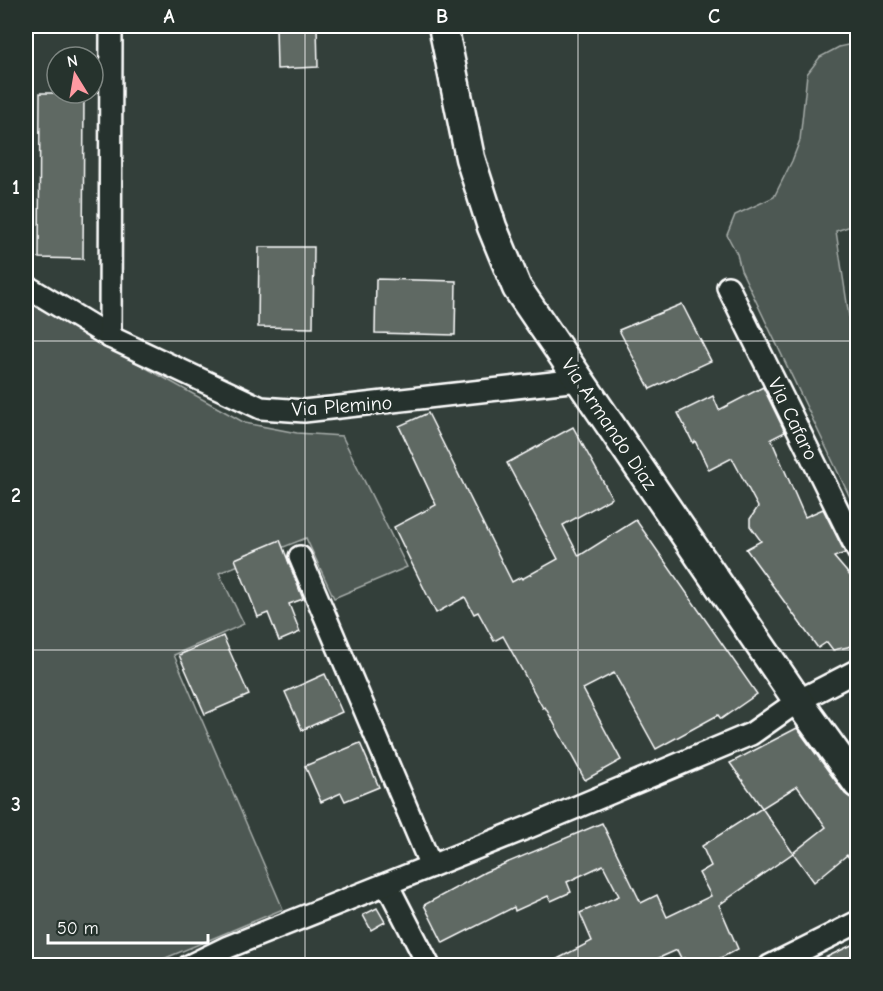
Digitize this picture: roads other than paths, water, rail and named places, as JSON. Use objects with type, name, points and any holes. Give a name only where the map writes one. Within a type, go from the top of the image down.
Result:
[{"type":"street","points":[[110,337],[111,26]]},
{"type":"street","name":"Via Armando Diaz","points":[[443,26],[470,158],[492,227],[517,288],[798,701],[858,784]]},
{"type":"street","name":"Via Plemino","points":[[26,286],[110,337],[261,408],[304,411],[579,380]]},
{"type":"street","name":"Via Cafaro","points":[[728,287],[858,551]]},
{"type":"street","points":[[300,558],[431,866]]},
{"type":"street","points":[[189,966],[228,947],[751,734],[798,701],[858,670]]},
{"type":"street","points":[[387,884],[429,966]]},
{"type":"street","points":[[770,966],[858,922]]}]
